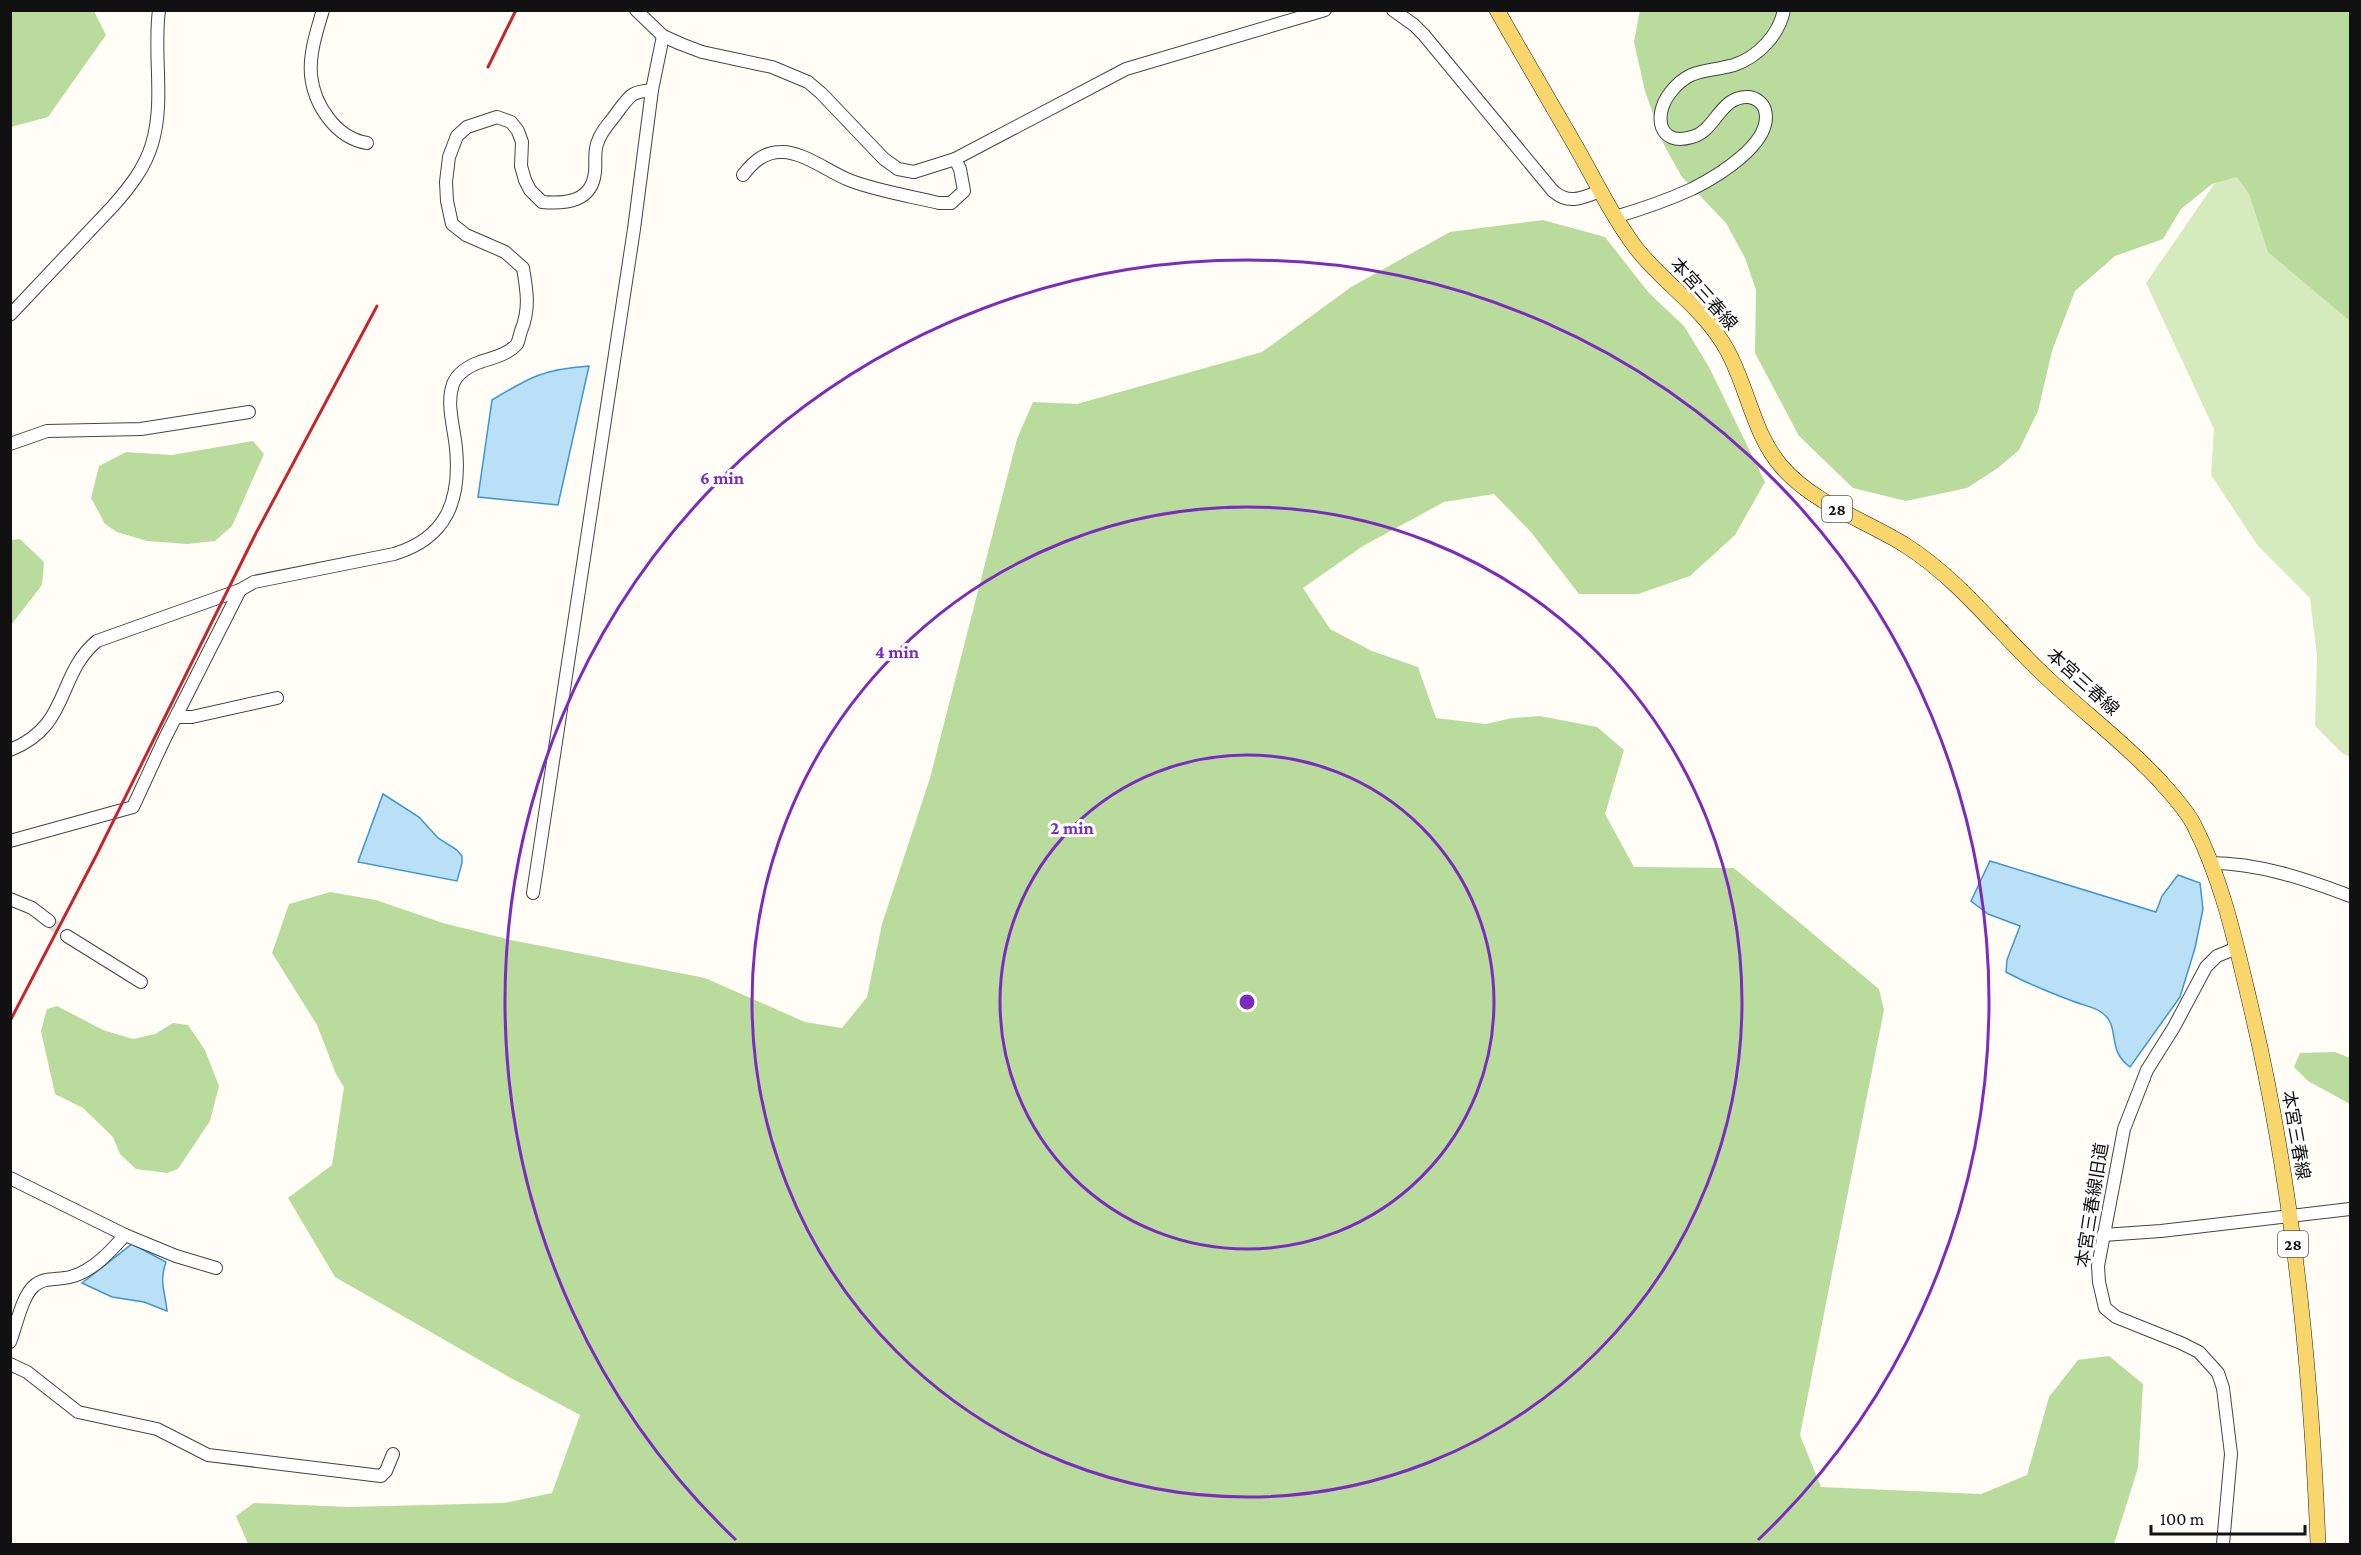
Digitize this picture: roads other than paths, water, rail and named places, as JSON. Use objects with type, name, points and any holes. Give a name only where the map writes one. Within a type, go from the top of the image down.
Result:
[{"type":"main road","name":"本宮三春線","points":[[1497,10],[1600,191],[1639,251],[1709,323],[1727,349],[1760,432],[1782,467],[1815,496],[1906,546],[1956,586],[2046,677],[2151,771],[2182,805],[2193,824],[2223,895],[2259,1039],[2289,1216],[2305,1336],[2318,1545]]},
{"type":"street","points":[[10,315],[129,188],[146,160],[152,144],[157,108],[159,10]]},
{"type":"street","points":[[323,10],[312,56],[313,87],[332,123],[355,141],[367,143]]},
{"type":"street","points":[[636,10],[663,36],[702,52],[772,67],[808,82],[884,159],[898,169],[914,172],[956,159],[1126,69],[1325,10]]},
{"type":"street","points":[[1393,10],[1424,35],[1553,191],[1567,199],[1576,200],[1600,191]]},
{"type":"street","points":[[1616,217],[1644,209],[1716,177],[1760,137],[1766,121],[1765,109],[1761,102],[1754,98],[1741,98],[1728,102],[1701,134],[1681,140],[1668,137],[1663,131],[1660,116],[1668,96],[1681,80],[1698,71],[1734,65],[1753,55],[1766,44],[1782,22],[1784,10]]},
{"type":"street","points":[[533,893],[630,252],[652,90],[663,36]]},
{"type":"street","points":[[10,750],[23,745],[36,735],[55,715],[71,675],[84,652],[97,641],[240,590],[254,582],[394,554],[412,548],[429,538],[448,513],[456,488],[456,449],[450,398],[453,385],[467,367],[505,353],[517,344],[528,308],[523,268],[506,252],[466,235],[452,224],[446,182],[448,157],[457,136],[467,127],[497,117],[511,122],[522,142],[521,166],[530,190],[542,202],[568,203],[575,201],[593,183],[596,148],[608,121],[631,94],[652,90]]},
{"type":"street","points":[[743,175],[752,163],[765,155],[794,152],[850,181],[939,203],[951,203],[964,192],[956,159]]},
{"type":"street","points":[[10,444],[47,431],[141,429],[249,412]]},
{"type":"street","points":[[10,841],[133,807],[164,740],[240,590]]},
{"type":"street","points":[[177,717],[192,717],[277,698]]},
{"type":"street","points":[[2210,863],[2229,863],[2266,869],[2301,878],[2350,896]]},
{"type":"street","points":[[10,899],[32,908],[49,921]]},
{"type":"street","points":[[67,936],[141,982]]},
{"type":"street","name":"本宮三春線旧道","points":[[2223,1545],[2231,1454],[2223,1388],[2218,1373],[2199,1352],[2116,1317],[2105,1308],[2098,1282],[2098,1266],[2124,1129],[2147,1070],[2174,1027],[2206,966],[2217,956],[2237,948]]},
{"type":"street","points":[[10,1178],[125,1235],[176,1256],[216,1268]]},
{"type":"street","points":[[2103,1235],[2161,1231],[2350,1209]]},
{"type":"street","points":[[10,1342],[21,1310],[33,1286],[42,1281],[72,1277],[85,1270],[101,1260],[125,1235]]},
{"type":"street","points":[[10,1364],[27,1372],[78,1412],[157,1429],[208,1455],[381,1476],[386,1471],[393,1454]]},
{"type":"water","points":[[589,366],[558,505],[478,497],[492,400],[517,385],[549,372]]},
{"type":"water","points":[[383,794],[419,817],[438,838],[457,850],[462,856],[462,863],[457,881],[358,862]]},
{"type":"water","points":[[1990,861],[2156,912],[2162,896],[2178,875],[2200,883],[2203,909],[2195,948],[2180,997],[2130,1067],[2118,1053],[2111,1024],[2101,1012],[2006,972],[2007,960],[2020,926],[1988,914],[1971,901]]},
{"type":"water","points":[[132,1244],[166,1262],[163,1281],[167,1311],[144,1302],[112,1297],[82,1283]]},
{"type":"tunnel","points":[[49,921],[67,936]]},
{"type":"railway","points":[[488,67],[516,10]]},
{"type":"railway","points":[[10,1021],[97,854],[256,533],[377,306]]}]
